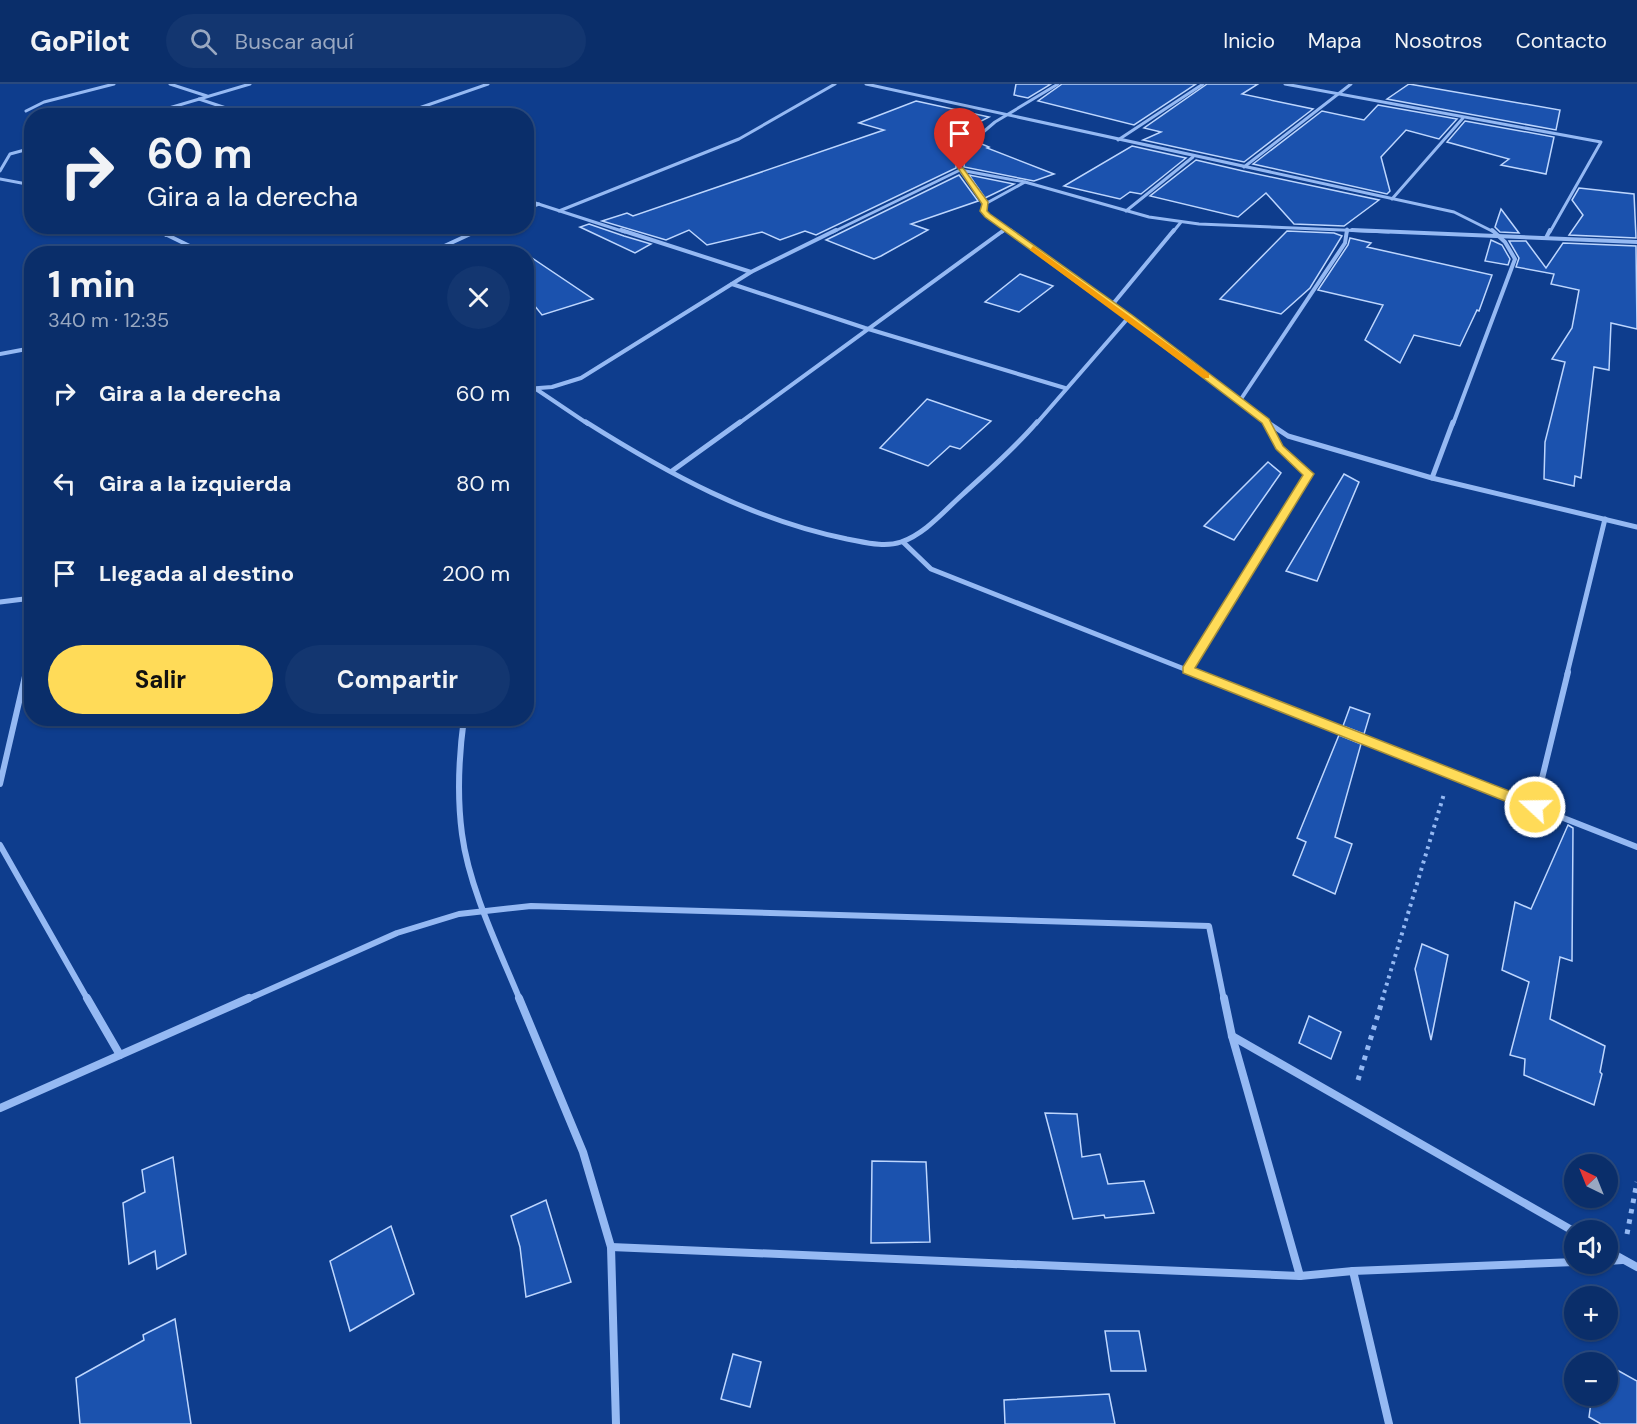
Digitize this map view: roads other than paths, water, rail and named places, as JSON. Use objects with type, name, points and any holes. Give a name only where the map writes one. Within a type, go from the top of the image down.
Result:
[{"type":"street","points":[[32,108],[44,102],[114,84]]},
{"type":"street","points":[[170,84],[208,96]]},
{"type":"street","points":[[168,108],[250,84]]},
{"type":"street","points":[[419,108],[488,84]]},
{"type":"street","points":[[559,210],[739,138],[835,84]]},
{"type":"street","points":[[866,84],[1465,215],[1484,224],[1512,250],[1515,260],[1432,478]]},
{"type":"street","points":[[985,204],[960,170],[961,151],[974,136],[1058,84]]},
{"type":"street","points":[[1118,140],[1203,84]]},
{"type":"street","points":[[1285,84],[1601,142],[1546,238]]},
{"type":"street","points":[[1244,167],[1351,84]]},
{"type":"street","points":[[198,99],[226,108]]},
{"type":"street","points":[[1392,199],[1463,118]]},
{"type":"street","points":[[0,171],[10,154],[24,150]]},
{"type":"street","points":[[1126,211],[1193,157]]},
{"type":"street","points":[[537,389],[581,378],[752,272],[960,170],[1025,182],[1126,211],[1181,222],[1637,242]]},
{"type":"street","points":[[0,179],[24,183]]},
{"type":"street","points":[[1025,182],[985,204],[983,211],[1288,436],[1432,478],[1637,527]]},
{"type":"street","points":[[534,202],[752,272]]},
{"type":"street","points":[[534,206],[539,204]]},
{"type":"street","points":[[1112,305],[1181,222]]},
{"type":"street","points":[[672,471],[865,328],[1006,229]]},
{"type":"street","points":[[1239,402],[1345,243],[1347,229]]},
{"type":"street","points":[[444,246],[471,234]]},
{"type":"street","points":[[166,235],[189,246]]},
{"type":"street","points":[[732,284],[865,328],[1065,388]]},
{"type":"street","points":[[537,389],[597,430],[756,513],[806,531],[880,544],[903,542],[921,531],[1012,449],[1097,348],[1129,317]]},
{"type":"street","points":[[0,354],[24,350]]},
{"type":"street","points":[[1187,670],[1309,474],[1279,447],[1266,422]]},
{"type":"street","points":[[1535,807],[1605,519]]},
{"type":"street","points":[[903,542],[932,569],[1637,847]]},
{"type":"street","points":[[0,602],[24,599]]},
{"type":"street","points":[[0,784],[24,679]]},
{"type":"street","points":[[463,726],[460,747],[462,834],[483,912],[583,1152],[611,1247],[616,1424]]},
{"type":"street","points":[[0,844],[120,1055]]},
{"type":"street","points":[[0,1108],[397,933],[459,914],[531,906],[1209,926],[1232,1036],[1300,1276]]},
{"type":"street","points":[[1232,1036],[1352,1102],[1564,1226]]},
{"type":"street","points":[[611,1247],[1300,1276],[1353,1271],[1564,1262]]},
{"type":"street","points":[[1618,1257],[1637,1268]]},
{"type":"street","points":[[1618,1260],[1623,1260]]},
{"type":"street","points":[[1353,1271],[1389,1424]]}]
